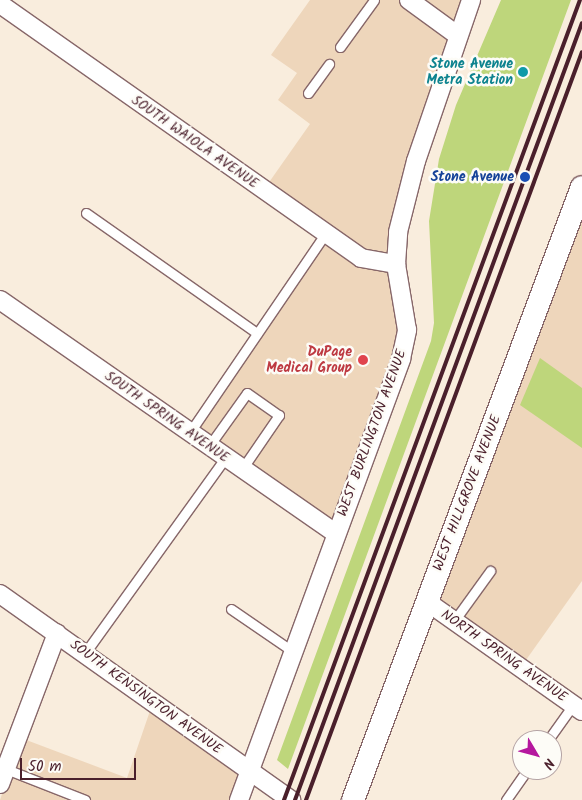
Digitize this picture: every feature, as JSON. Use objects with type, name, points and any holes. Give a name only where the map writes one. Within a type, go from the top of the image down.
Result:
[{"type":"street","points":[[409,0],[458,35]]},
{"type":"street","name":"WEST BURLINGTON AVENUE","points":[[239,800],[335,533],[406,344],[406,330],[396,264],[398,232],[416,161],[471,0]]},
{"type":"street","name":"SOUTH WAIOLA AVENUE","points":[[0,4],[361,258],[396,264]]},
{"type":"street","name":"WEST HILLGROVE AVENUE","points":[[354,800],[426,601],[582,187]]},
{"type":"street","name":"SOUTH SPRING AVENUE","points":[[0,300],[335,533]]},
{"type":"street","name":"SOUTH KENSINGTON AVENUE","points":[[0,594],[291,800]]},
{"type":"street","name":"NORTH SPRING AVENUE","points":[[426,601],[578,708]]},
{"type":"street","points":[[3,777],[56,633]]},
{"type":"lane","points":[[340,47],[374,0]]},
{"type":"lane","points":[[308,92],[328,64]]},
{"type":"lane","points":[[86,213],[257,333]]},
{"type":"lane","points":[[190,432],[325,234]]},
{"type":"lane","points":[[209,446],[247,392],[280,415],[242,468]]},
{"type":"lane","points":[[85,653],[226,457]]},
{"type":"lane","points":[[454,621],[490,571]]},
{"type":"lane","points":[[231,608],[292,651]]},
{"type":"lane","points":[[557,730],[578,708]]},
{"type":"lane","points":[[3,777],[85,800]]},
{"type":"lane","points":[[506,800],[520,780]]},
{"type":"shaded area","points":[[310,0],[403,0],[453,35],[394,261],[362,257],[265,188],[310,124],[278,100],[297,73],[271,55]]},
{"type":"shaded area","points":[[415,0],[467,0],[456,29]]},
{"type":"shaded area","points":[[582,200],[582,581],[526,660],[438,598]]},
{"type":"shaded area","points":[[325,237],[394,265],[404,338],[333,530],[194,431]]},
{"type":"shaded area","points":[[152,705],[245,772],[235,800],[0,800],[21,738],[127,778]]},
{"type":"green space","points":[[501,0],[571,0],[288,769],[277,760],[431,341],[434,323],[429,221],[439,159],[456,105]]},
{"type":"green space","points":[[540,358],[582,388],[582,448],[520,405]]},
{"type":"railway","points":[[284,800],[580,0]]},
{"type":"railway","points":[[295,800],[582,23]]},
{"type":"railway","points":[[306,800],[582,52]]},
{"type":"place","name":"Stone Avenue Metra Station","points":[[523,72]]},
{"type":"place","name":"Stone Avenue","points":[[525,177]]},
{"type":"place","name":"DuPage Medical Group","points":[[363,360]]}]
